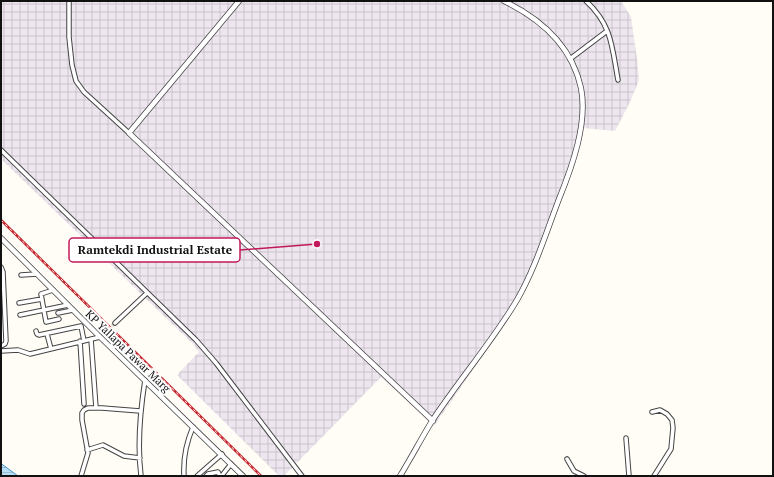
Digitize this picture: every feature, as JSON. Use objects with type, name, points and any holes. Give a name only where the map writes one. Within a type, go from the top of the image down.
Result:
[{"type":"street","points":[[69,1],[69,37],[72,65],[76,80],[84,92],[130,133],[433,421]]},
{"type":"street","points":[[130,133],[239,1]]},
{"type":"street","points":[[401,476],[433,421],[517,300],[534,264],[566,184],[578,139],[583,104],[581,87],[570,58],[550,32],[537,20],[504,1]]},
{"type":"street","points":[[586,1],[600,17],[607,31],[618,80]]},
{"type":"street","points":[[570,58],[607,31]]},
{"type":"street","points":[[1,150],[196,340],[216,363],[302,476]]},
{"type":"street","name":"KP Yallapa Pawar Marg","points":[[1,238],[243,476]]},
{"type":"street","points":[[1,267],[3,272],[3,317],[6,341],[5,344],[1,346]]},
{"type":"street","points":[[21,275],[37,274]]},
{"type":"street","points":[[53,290],[41,294],[46,322],[59,319]]},
{"type":"street","points":[[115,323],[147,293]]},
{"type":"street","points":[[19,303],[42,299]]},
{"type":"street","points":[[20,315],[68,305]]},
{"type":"street","points":[[58,313],[73,310]]},
{"type":"street","points":[[36,332],[38,335],[47,334],[80,326],[82,341],[84,404]]},
{"type":"street","points":[[47,334],[51,349]]},
{"type":"street","points":[[1,351],[18,350],[30,354],[100,337]]},
{"type":"street","points":[[92,339],[96,408]]},
{"type":"street","points":[[141,476],[139,435],[140,411],[145,380]]},
{"type":"street","points":[[81,476],[87,457],[82,413],[86,409],[96,408],[140,411]]},
{"type":"street","points":[[652,412],[660,410],[667,414],[672,420],[673,428],[670,449],[654,476]]},
{"type":"street","points":[[184,476],[184,461],[188,437],[193,426]]},
{"type":"street","points":[[626,438],[630,476]]},
{"type":"street","points":[[87,450],[104,444],[124,456],[140,458]]},
{"type":"street","points":[[197,476],[222,454]]},
{"type":"street","points":[[567,459],[574,471],[584,476]]},
{"type":"street","points":[[206,476],[208,474],[218,472],[221,476],[231,464]]},
{"type":"shaded area","points":[[1,1],[621,1],[631,17],[639,80],[630,102],[615,131],[583,128],[575,164],[567,186],[520,300],[434,426],[381,377],[284,476],[279,476],[177,375],[199,352],[193,344],[1,159]]},
{"type":"water","points":[[1,463],[18,476],[3,476],[1,474]]},
{"type":"tunnel","points":[[100,337],[115,323]]},
{"type":"railway","points":[[1,220],[261,476]]},
{"type":"place","name":"Ramtekdi Industrial Estate","points":[[317,244]]}]
